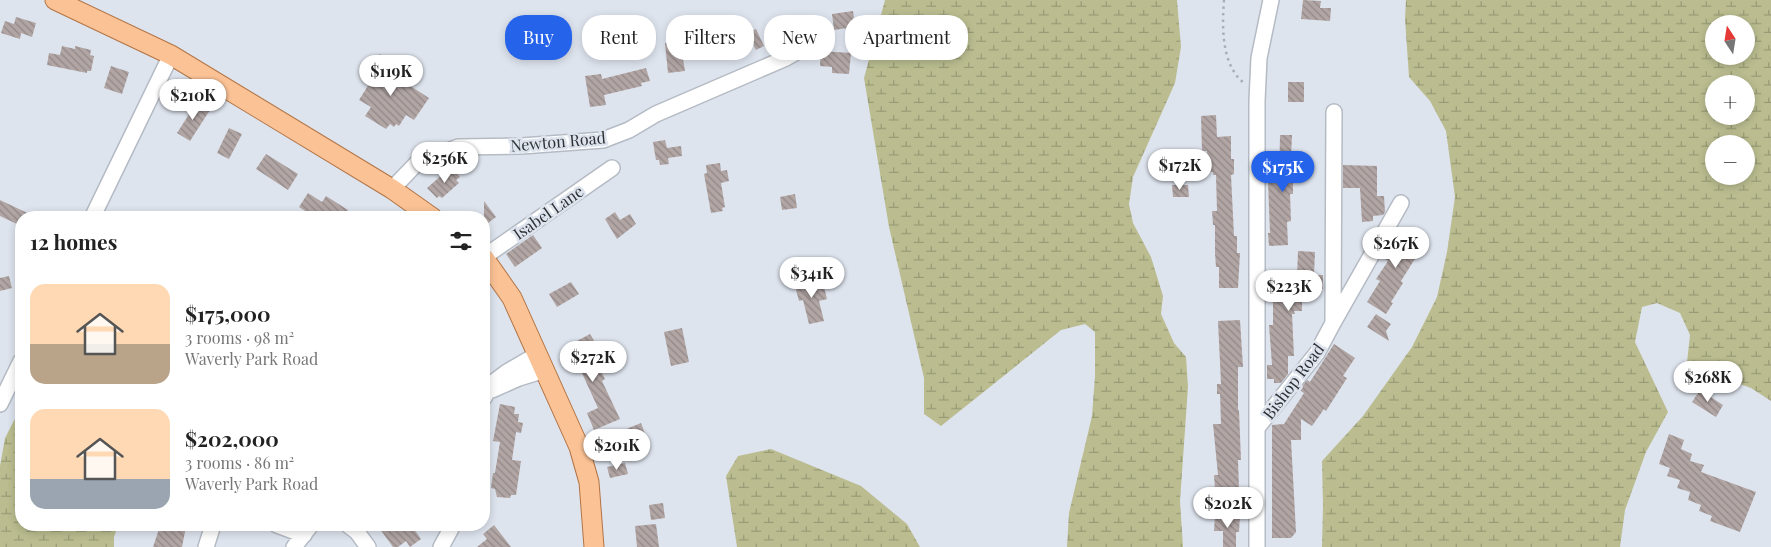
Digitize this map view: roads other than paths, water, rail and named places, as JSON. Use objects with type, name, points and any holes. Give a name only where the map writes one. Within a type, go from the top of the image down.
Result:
[{"type":"main road","points":[[55,0],[171,55],[392,189],[423,211]]},
{"type":"main road","points":[[490,267],[512,298],[542,362],[582,456],[588,482],[594,547]]},
{"type":"street","points":[[1257,547],[1257,90],[1261,44],[1271,0]]},
{"type":"street","points":[[95,211],[171,55]]},
{"type":"street","name":"Newton Road","points":[[392,189],[416,164],[458,147],[522,146],[602,140],[628,130],[656,114],[781,60]]},
{"type":"street","points":[[1333,323],[1334,112]]},
{"type":"street","name":"Isabel Lane","points":[[490,254],[612,168]]},
{"type":"street","name":"Bishop Road","points":[[1256,428],[1317,354],[1401,202]]},
{"type":"street","points":[[490,388],[507,372],[542,362]]},
{"type":"street","points":[[0,404],[15,373]]},
{"type":"street","points":[[206,547],[211,531]]},
{"type":"street","points":[[294,547],[307,531]]},
{"type":"street","points":[[356,531],[368,547]]},
{"type":"street","points":[[441,547],[450,531]]}]
